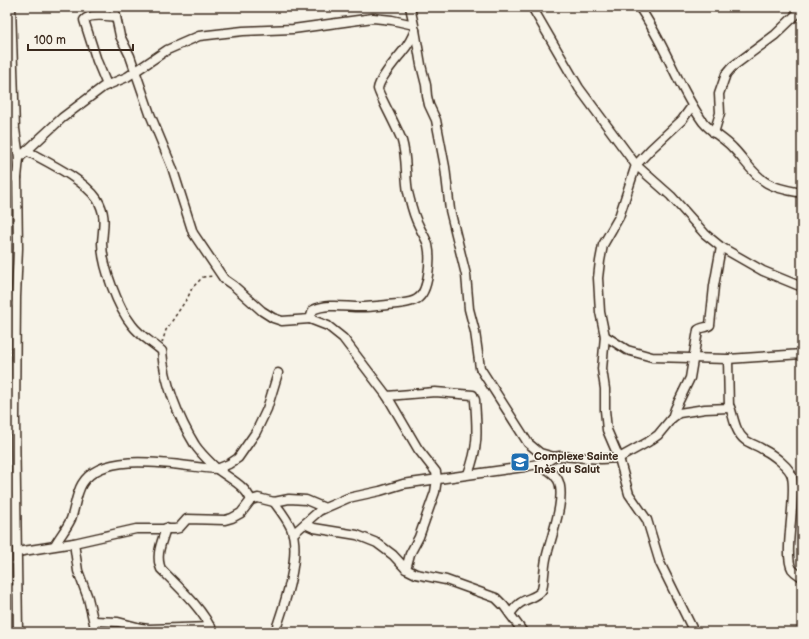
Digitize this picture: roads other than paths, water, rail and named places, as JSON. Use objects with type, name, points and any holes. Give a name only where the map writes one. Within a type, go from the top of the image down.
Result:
[{"type":"street","points":[[11,7],[18,158],[18,248],[11,420],[17,552],[18,632]]},
{"type":"street","points":[[114,7],[120,36],[172,166],[193,233],[224,279],[272,318],[282,321],[310,319],[328,326],[343,338],[387,396],[418,449],[436,472],[437,479],[435,492],[426,520],[410,554],[406,569]]},
{"type":"street","points":[[410,7],[427,96],[429,105],[436,120],[445,166],[450,210],[466,275],[469,309],[475,332],[480,368],[528,443],[540,453],[554,456],[610,459],[619,458],[648,442],[658,435],[668,424],[690,378],[698,330],[710,325],[714,286],[721,247]]},
{"type":"street","points":[[532,7],[579,88],[636,165],[671,196],[705,234],[721,247],[763,271],[802,287]]},
{"type":"street","points":[[639,7],[660,41],[679,83],[692,106],[704,122],[714,133],[727,141],[761,179],[768,184],[802,193]]},
{"type":"street","points":[[714,133],[720,113],[719,94],[724,78],[729,70],[775,35],[802,9]]},
{"type":"street","points":[[107,85],[96,61],[84,20],[87,17],[92,16],[116,17]]},
{"type":"street","points":[[18,158],[62,118],[107,85],[127,77],[167,50],[199,36],[294,29],[373,18],[392,20],[415,28]]},
{"type":"street","points":[[310,319],[313,310],[318,308],[333,306],[361,307],[414,301],[419,298],[426,287],[428,277],[428,244],[418,226],[412,208],[405,172],[402,141],[378,89],[384,77],[408,44],[415,28]]},
{"type":"street","points":[[692,106],[682,120],[646,153],[636,165],[619,218],[603,246],[598,278],[600,312],[605,336],[602,369],[605,390],[607,430],[619,458],[630,494],[647,520],[660,563],[694,632]]},
{"type":"street","points":[[27,151],[76,179],[96,198],[101,208],[104,220],[102,244],[103,256],[120,308],[140,334],[162,351],[164,370],[169,390],[185,426],[196,446],[217,468],[245,490],[251,500]]},
{"type":"street","points":[[7,176],[17,178]]},
{"type":"street","points":[[7,297],[16,297]]},
{"type":"street","points":[[605,336],[627,350],[652,357],[728,359],[802,354]]},
{"type":"street","points":[[728,359],[730,407],[736,427],[745,440],[765,450],[787,468],[792,475],[793,486],[790,562],[792,568],[802,577]]},
{"type":"street","points":[[55,545],[70,520],[82,484],[93,473],[106,466],[137,462],[217,468],[238,458],[256,432],[267,409],[278,373]]},
{"type":"street","points":[[387,396],[435,392],[473,395],[475,406],[476,446],[474,458],[468,474]]},
{"type":"street","points":[[672,418],[679,413],[688,410],[727,409],[730,407]]},
{"type":"street","points":[[293,534],[319,511],[348,498],[403,484],[535,465],[546,462],[554,456]]},
{"type":"street","points":[[510,614],[519,604],[540,594],[542,590],[545,560],[560,505],[561,493],[559,482],[554,474],[547,469],[535,465]]},
{"type":"street","points":[[17,552],[74,543],[136,529],[179,528],[184,520],[187,519],[225,520],[241,513],[251,500],[258,498],[274,502],[299,499],[306,500],[325,508]]},
{"type":"street","points":[[274,502],[288,521],[293,534],[293,561],[290,585],[275,632]]},
{"type":"street","points":[[304,524],[314,528],[358,535],[377,543],[393,555],[406,569],[416,574],[446,580],[496,598],[504,606],[523,632]]},
{"type":"street","points":[[94,621],[118,622],[149,629],[211,630],[200,610],[161,569],[158,563],[159,553],[166,528]]},
{"type":"street","points":[[74,543],[78,571],[96,632]]},
{"type":"street","points":[[7,590],[18,589]]},
{"type":"waterway","points":[[7,187],[7,222]]},
{"type":"place","name":"Complexe Sainte Inès du Salut","points":[[520,462]]}]
